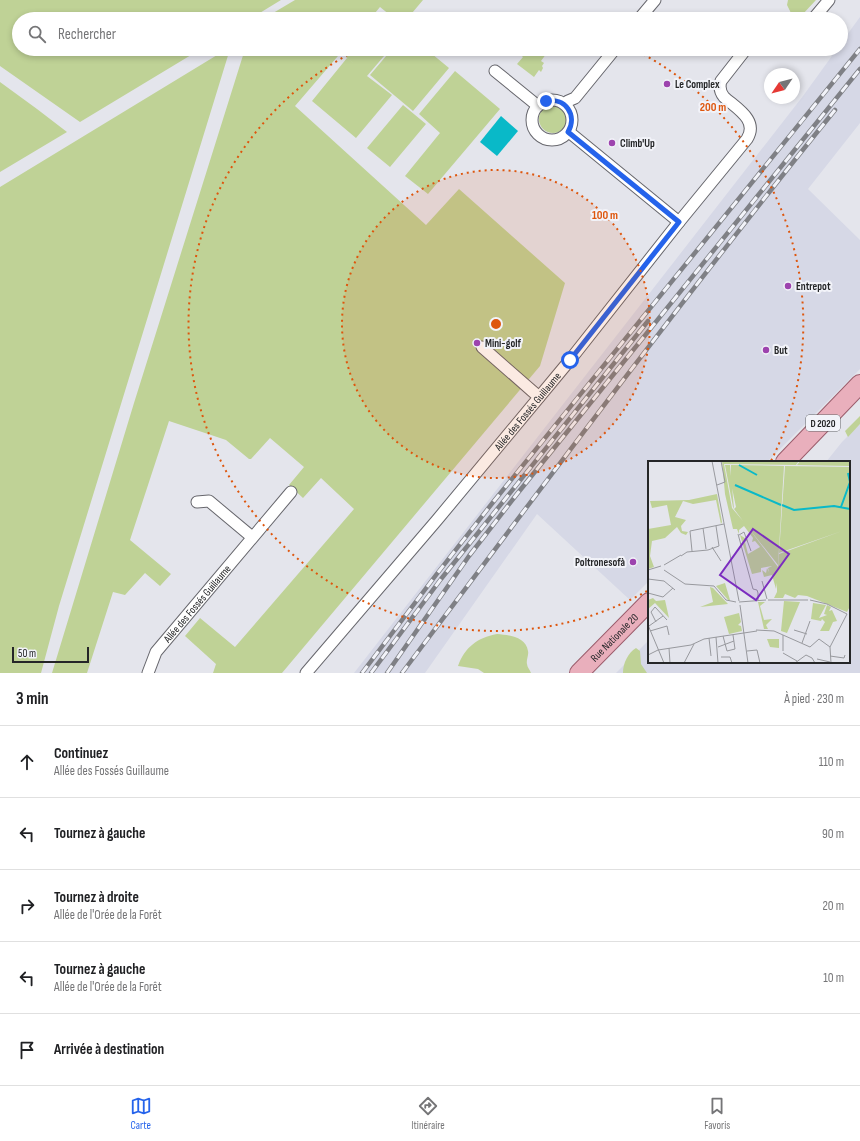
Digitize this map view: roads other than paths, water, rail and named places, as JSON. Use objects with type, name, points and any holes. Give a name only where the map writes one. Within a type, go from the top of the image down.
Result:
[{"type":"main road","name":"D 2020","points":[[786,461],[860,384]]},
{"type":"main road","name":"D 2020","points":[[802,461],[860,403]]},
{"type":"main road","name":"Rue Nationale 20","points":[[579,673],[648,603]]},
{"type":"main road","name":"Rue Nationale 20","points":[[595,673],[648,618]]},
{"type":"street","points":[[636,12],[646,0]]},
{"type":"street","points":[[645,12],[655,0]]},
{"type":"street","points":[[819,12],[829,0]]},
{"type":"street","points":[[600,56],[569,93],[566,103],[572,115],[572,122],[568,132],[562,138],[555,140],[549,140],[537,134],[532,122],[532,116],[538,106],[546,101],[551,100],[566,103],[575,98],[609,56]]},
{"type":"street","name":"Allée des Fossés Guillaume","points":[[306,673],[437,520],[570,360],[750,134],[751,129],[749,120],[721,94],[720,84],[741,56]]},
{"type":"street","points":[[494,71],[538,106]]},
{"type":"street","points":[[568,132],[679,222]]},
{"type":"street","points":[[482,347],[539,396]]},
{"type":"street","name":"Allée des Fossés Guillaume","points":[[148,673],[156,652],[291,492]]},
{"type":"street","points":[[197,502],[210,501],[252,537]]},
{"type":"water","points":[[501,116],[518,131],[497,156],[480,142]]},
{"type":"railway","points":[[362,673],[494,501],[860,49]]},
{"type":"railway","points":[[387,673],[469,556],[517,494],[860,69]]},
{"type":"railway","points":[[402,673],[670,319],[835,110]]},
{"type":"railway","points":[[371,673],[441,579],[648,321]]},
{"type":"place","name":"Le Complex","points":[[667,84]]},
{"type":"place","name":"Climb'Up","points":[[612,143]]},
{"type":"place","name":"Entrepot","points":[[788,286]]},
{"type":"place","name":"Mini-golf","points":[[477,343]]},
{"type":"place","name":"But","points":[[766,350]]},
{"type":"place","name":"Poltronesofà","points":[[633,562]]}]
